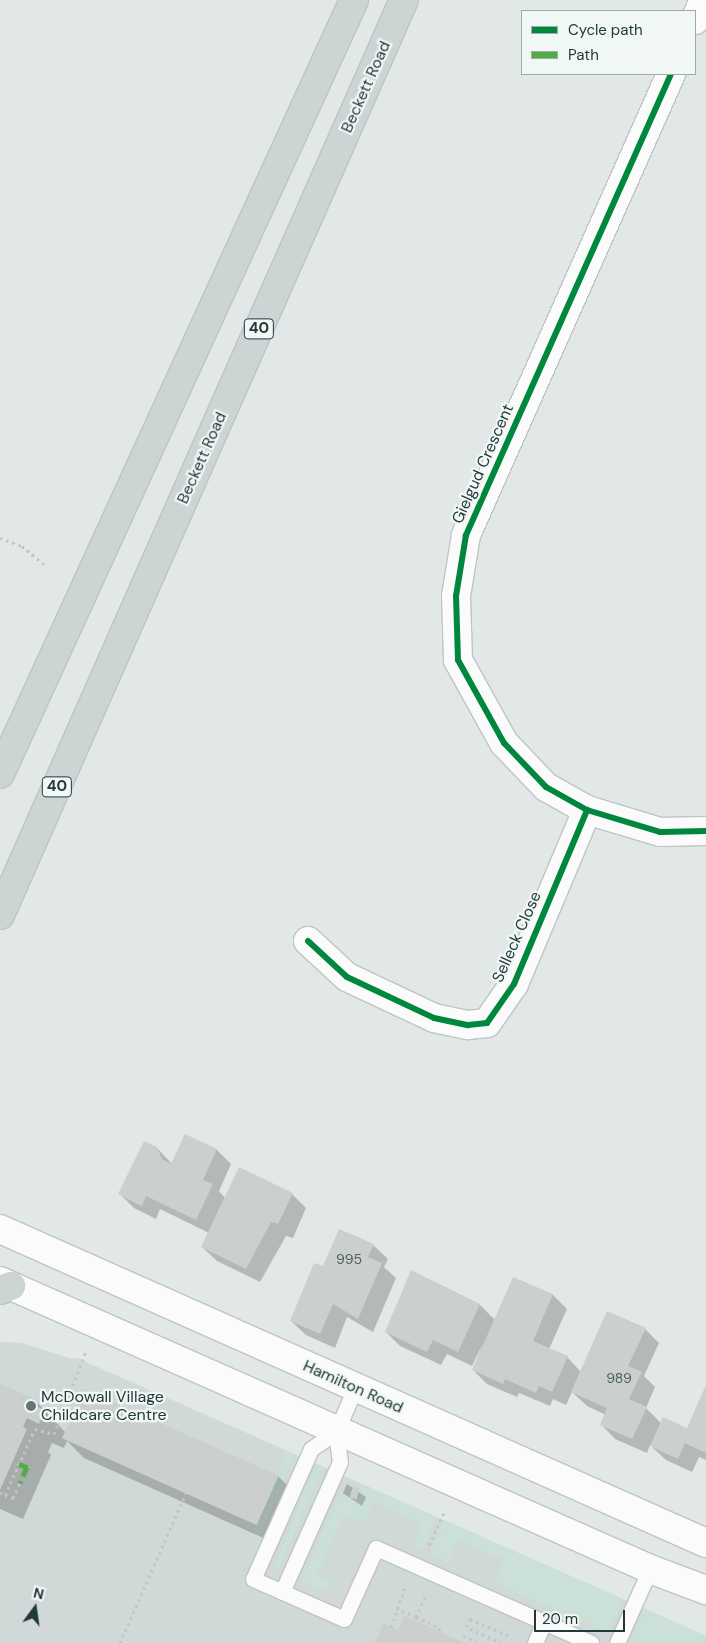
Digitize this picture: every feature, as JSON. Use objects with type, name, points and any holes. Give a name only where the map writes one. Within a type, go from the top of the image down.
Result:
[{"type":"main road","points":[[0,774],[354,0]]},
{"type":"main road","name":"Beckett Road","points":[[0,915],[404,0]]},
{"type":"main road","points":[[696,18],[704,0]]},
{"type":"main road","name":"Gielgud Crescent","points":[[671,75],[466,535],[456,596],[458,660],[504,743],[546,787],[587,810],[660,832],[706,831]]},
{"type":"main road","name":"Selleck Close","points":[[308,941],[347,977],[434,1018],[468,1025],[487,1023],[514,984],[587,810]]},
{"type":"main road","name":"Hamilton Road","points":[[0,1229],[706,1543]]},
{"type":"main road","points":[[4,1286],[650,1569],[706,1590]]},
{"type":"lane","points":[[282,1592],[340,1462],[336,1432],[355,1388]]},
{"type":"lane","points":[[336,1432],[311,1449],[253,1579],[344,1619],[376,1548],[592,1643]]},
{"type":"lane","points":[[616,1643],[650,1569]]},
{"type":"lane","points":[[535,1643],[544,1622]]},
{"type":"path","points":[[0,538],[22,546],[46,566]]},
{"type":"path","points":[[5,1495],[35,1429],[54,1434],[86,1350]]},
{"type":"path","points":[[0,1492],[13,1498],[20,1483]]},
{"type":"path","points":[[120,1643],[186,1493]]},
{"type":"path","points":[[406,1586],[413,1589]]},
{"type":"path","points":[[416,1618],[426,1595],[420,1592]]},
{"type":"path","points":[[396,1608],[440,1628],[438,1631]]},
{"type":"path","points":[[462,1636],[479,1643]]},
{"type":"shaded area","points":[[0,1342],[22,1343],[72,1359],[77,1358],[706,1636],[706,1643],[0,1643]]},
{"type":"green space","points":[[284,1450],[295,1455],[259,1537],[252,1534],[279,1475]]},
{"type":"green space","points":[[317,1464],[324,1467],[279,1568],[273,1568]]},
{"type":"green space","points":[[362,1484],[437,1517],[422,1550],[412,1546],[422,1523],[373,1502],[363,1524],[343,1516],[317,1575],[331,1581],[326,1592],[301,1581],[340,1493],[355,1500]]},
{"type":"green space","points":[[444,1520],[619,1597],[619,1610],[608,1633],[495,1583],[504,1560],[458,1540],[448,1562],[429,1554]]},
{"type":"green space","points":[[644,1608],[706,1636],[706,1643],[630,1643]]},
{"type":"building","points":[[185,1134],[217,1149],[203,1180],[213,1184],[196,1220],[146,1196],[142,1206],[118,1194],[144,1141],[157,1147],[162,1159],[171,1164]]},
{"type":"building","points":[[239,1167],[293,1193],[278,1224],[271,1222],[246,1269],[201,1247]]},
{"type":"building","points":[[339,1229],[374,1244],[368,1257],[382,1263],[358,1319],[333,1304],[320,1334],[290,1321],[314,1263],[323,1266]]},
{"type":"building","points":[[411,1270],[480,1304],[458,1352],[433,1340],[427,1352],[385,1332]]},
{"type":"building","points":[[513,1277],[553,1294],[533,1341],[568,1356],[552,1392],[539,1386],[536,1393],[505,1379],[503,1384],[472,1370]]},
{"type":"building","points":[[607,1311],[646,1328],[628,1366],[642,1372],[629,1399],[647,1407],[632,1439],[600,1425],[607,1408],[571,1392]]},
{"type":"building","points":[[0,1384],[36,1399],[33,1405],[45,1410],[39,1424],[27,1418],[23,1427],[27,1429],[0,1490]]},
{"type":"building","points":[[706,1385],[706,1453],[685,1443],[678,1459],[650,1446],[663,1417],[687,1428]]},
{"type":"building","points":[[84,1389],[279,1476],[257,1525],[62,1438]]},
{"type":"building","points":[[353,1486],[360,1488],[356,1499],[350,1498]]},
{"type":"building","points":[[404,1616],[465,1643],[375,1643],[383,1623],[398,1630]]},
{"type":"marked path","points":[[19,1464],[27,1467],[20,1483]]},
{"type":"cycle path","points":[[671,75],[466,535],[456,596],[458,660],[504,743],[546,787],[587,810],[660,832],[706,831]]},
{"type":"cycle path","points":[[308,941],[347,977],[434,1018],[468,1025],[487,1023],[514,984],[587,810]]},
{"type":"place","name":"McDowall Village Childcare Centre","points":[[31,1406]]}]
